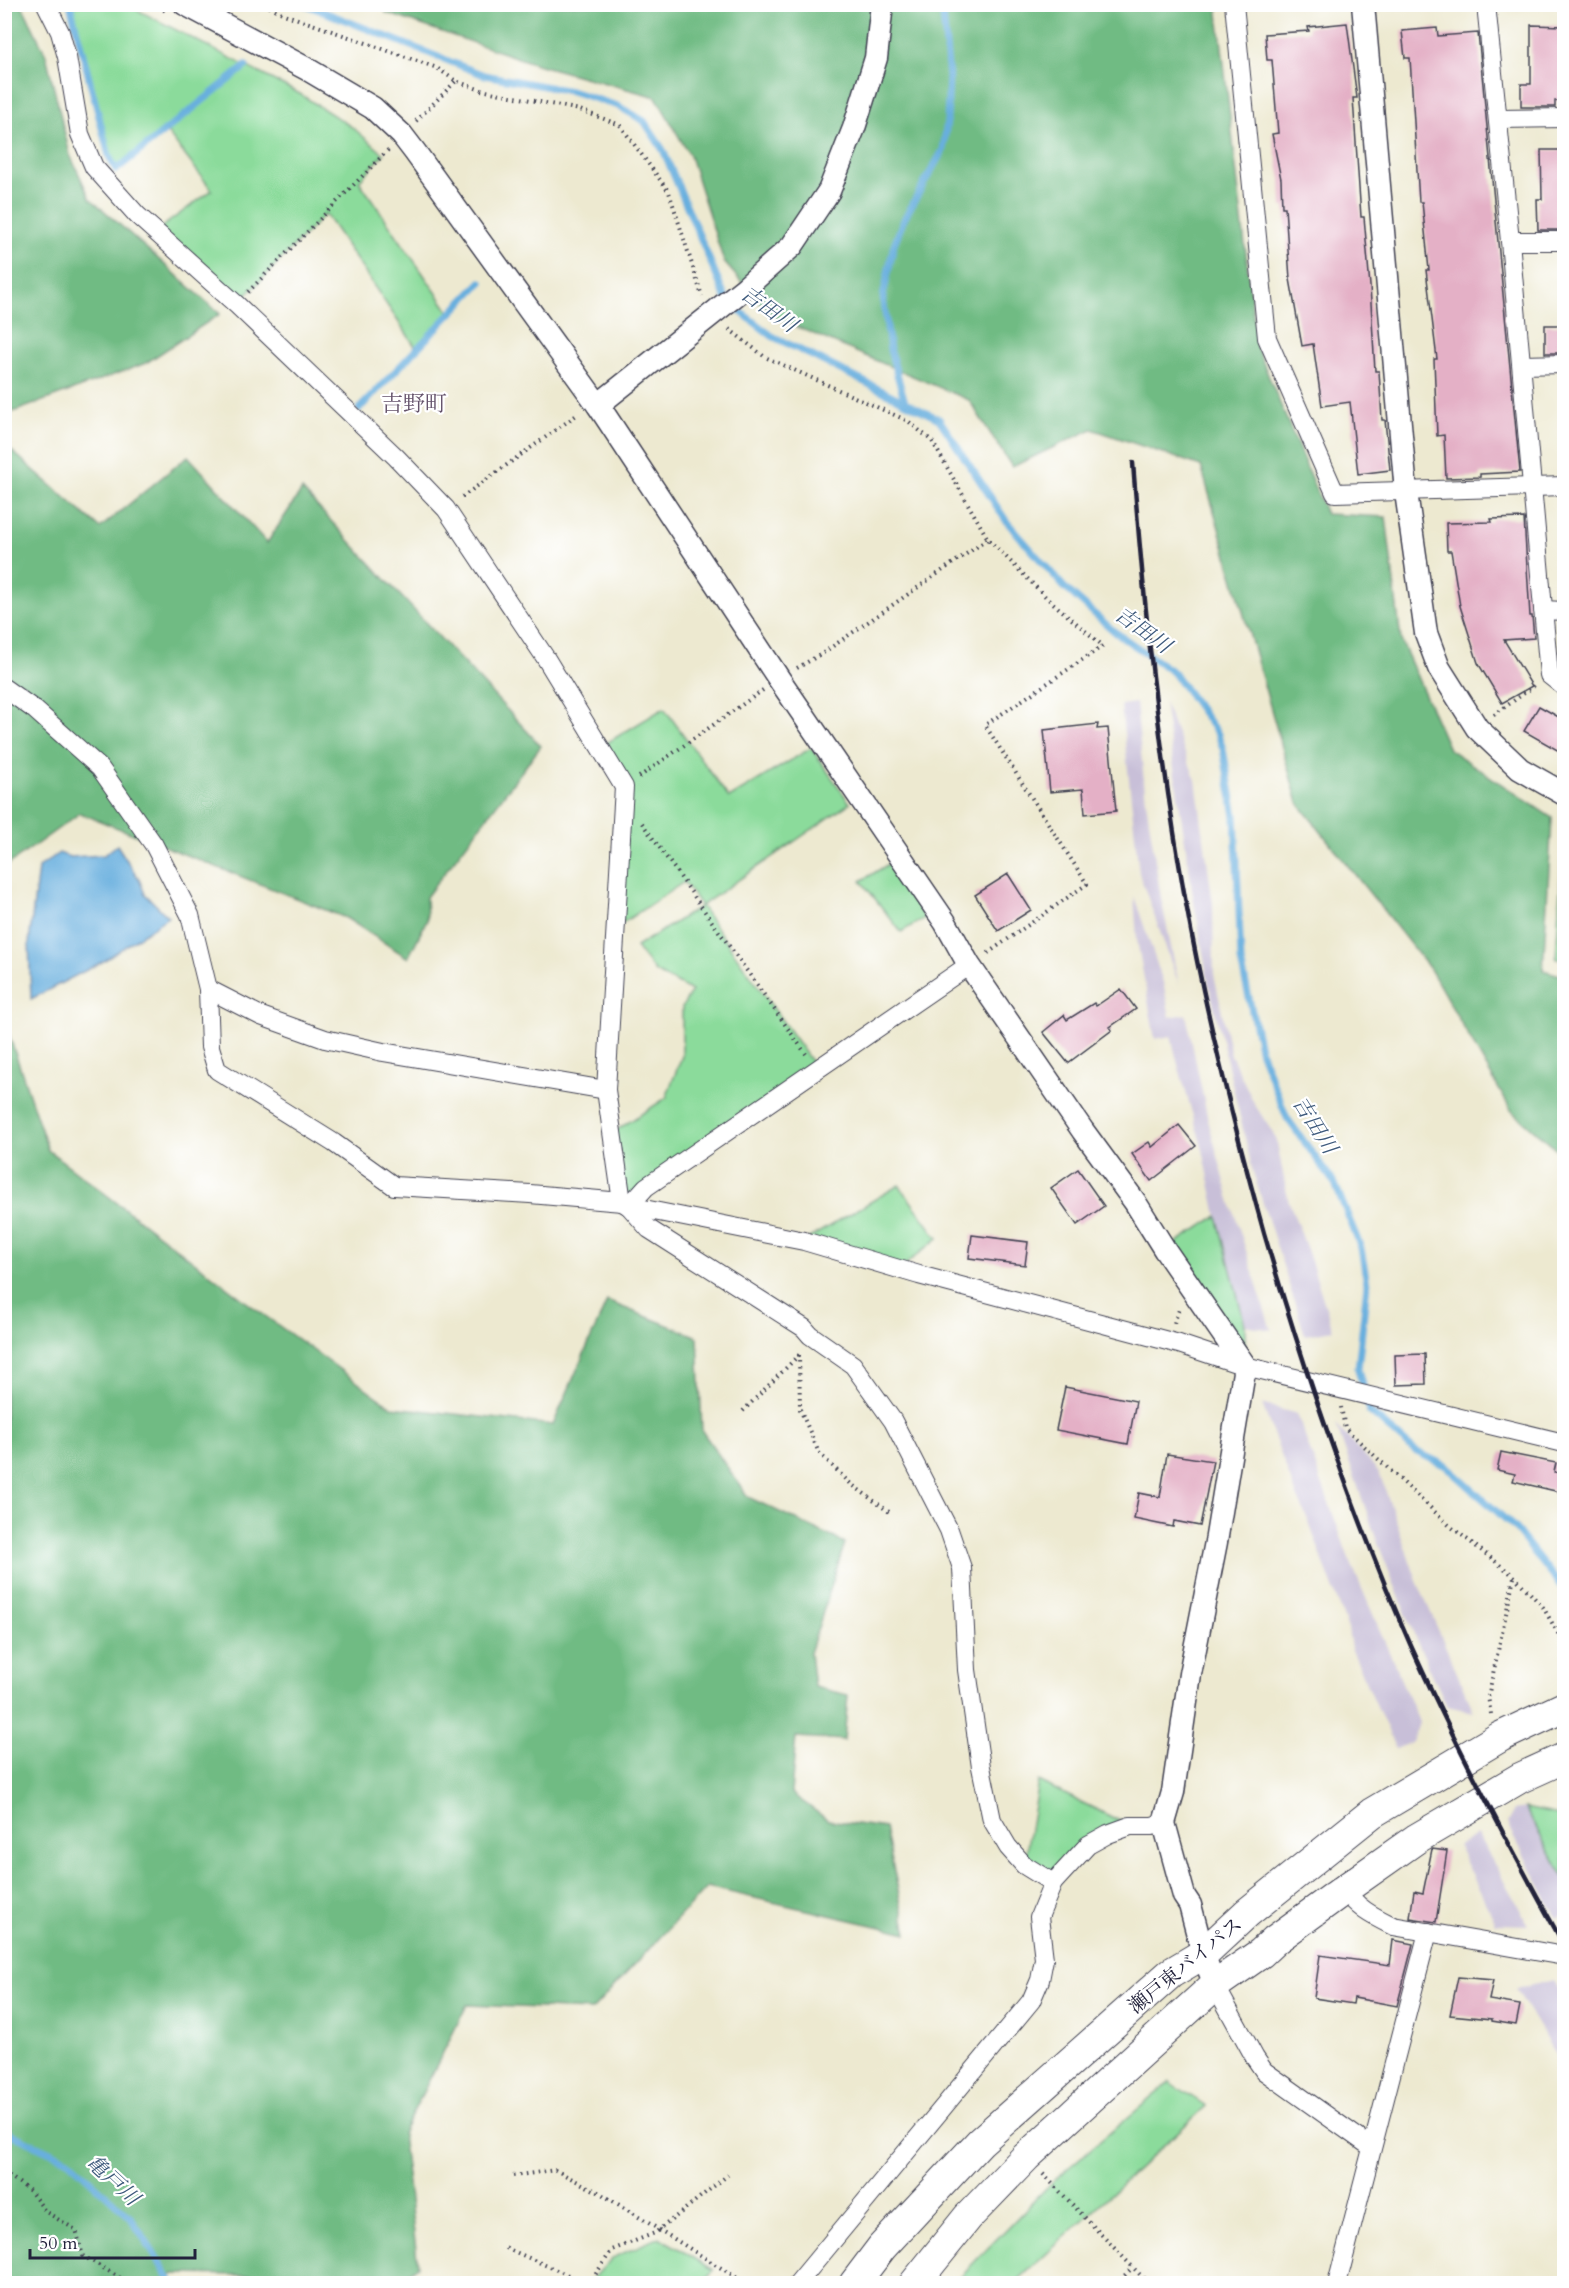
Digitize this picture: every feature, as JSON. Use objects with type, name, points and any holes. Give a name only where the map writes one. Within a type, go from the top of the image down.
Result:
[{"type":"highway","name":"瀬戸東バイパス","points":[[854,2283],[882,2247],[980,2142],[1172,1973],[1203,1954],[1247,1913],[1372,1813],[1500,1737],[1564,1707]]},
{"type":"highway","name":"瀬戸東バイパス","points":[[914,2283],[968,2217],[1026,2157],[1215,1984],[1416,1839],[1520,1778],[1564,1758]]},
{"type":"street","points":[[46,4],[60,32],[67,57],[80,134],[94,167],[137,215],[237,304],[396,457],[446,509],[545,657],[624,787],[606,1090],[626,1204],[649,1229],[804,1328],[810,1335],[853,1365],[893,1421],[949,1530],[962,1568],[967,1670],[981,1767],[992,1820],[1008,1847],[1024,1865],[1053,1883]]},
{"type":"street","points":[[185,4],[307,69],[373,108],[402,135],[598,405],[779,679],[945,922],[969,965],[1083,1131],[1135,1202],[1165,1250],[1245,1366],[1216,1542],[1190,1674],[1173,1792],[1164,1822],[1203,1954],[1215,1984],[1255,2058],[1264,2071],[1371,2147]]},
{"type":"street","points":[[598,405],[746,287],[792,246],[830,191],[854,128],[876,58],[882,4]]},
{"type":"street","points":[[1234,4],[1267,338],[1335,493],[1564,486]]},
{"type":"street","points":[[1363,4],[1406,492],[1426,633],[1439,668],[1477,728],[1520,769],[1564,794]]},
{"type":"street","points":[[1486,4],[1522,365],[1549,675],[1564,687]]},
{"type":"street","points":[[1498,119],[1564,118]]},
{"type":"street","points":[[1510,241],[1564,241]]},
{"type":"street","points":[[1522,365],[1564,364]]},
{"type":"street","points":[[1543,610],[1564,610]]},
{"type":"street","points":[[4,688],[35,710],[100,768],[154,845],[189,915],[208,989],[210,1047],[217,1070],[334,1143],[394,1186],[530,1194],[626,1204],[804,1241],[919,1275],[1179,1344],[1245,1366],[1564,1443]]},
{"type":"street","points":[[626,1204],[646,1187],[818,1071],[969,965]]},
{"type":"street","points":[[208,989],[261,1016],[325,1039],[383,1052],[606,1090]]},
{"type":"street","points":[[797,2283],[1031,2001],[1040,1980],[1044,1959],[1039,1917],[1053,1883],[1088,1845],[1098,1839],[1130,1826],[1152,1826],[1164,1822]]},
{"type":"street","points":[[1345,1889],[1352,1900],[1369,1914],[1393,1926],[1564,1956]]},
{"type":"street","points":[[1337,2283],[1428,1932]]},
{"type":"path","points":[[264,4],[284,14],[437,68],[456,81],[482,90],[580,110],[620,124],[669,192],[699,288],[715,310],[765,357],[908,421],[932,441],[987,539],[1047,598],[1103,646],[985,725],[1087,884],[969,965]]},
{"type":"path","points":[[237,304],[456,81]]},
{"type":"path","points":[[446,509],[579,414],[598,405]]},
{"type":"path","points":[[818,1071],[637,817],[624,787],[987,539]]},
{"type":"path","points":[[1477,728],[1549,675]]},
{"type":"path","points":[[743,1412],[799,1355],[810,1335]]},
{"type":"path","points":[[799,1355],[800,1408],[819,1453],[851,1484],[892,1514]]},
{"type":"path","points":[[1337,1389],[1345,1428],[1450,1526],[1514,1576],[1543,1606],[1564,1644]]},
{"type":"path","points":[[1500,1737],[1488,1696],[1514,1576]]},
{"type":"path","points":[[1026,2157],[1149,2283]]},
{"type":"path","points":[[513,2176],[555,2170],[600,2193],[747,2283]]},
{"type":"path","points":[[4,2172],[30,2191],[46,2212],[76,2230],[83,2256],[126,2283]]},
{"type":"path","points":[[506,2248],[589,2283],[612,2250],[655,2233],[728,2175]]},
{"type":"path","points":[[1116,2283],[1133,2267]]},
{"type":"shaded area","points":[[1164,702],[1196,780],[1213,904],[1214,974],[1231,1055],[1255,1105],[1276,1138],[1288,1199],[1333,1330],[1305,1335],[1253,1172],[1208,981]]},
{"type":"shaded area","points":[[1136,703],[1146,801],[1161,898],[1179,985],[1139,873],[1121,705]]},
{"type":"shaded area","points":[[1134,896],[1163,982],[1170,1017],[1186,1014],[1208,1120],[1228,1193],[1271,1330],[1245,1325],[1203,1150],[1171,1036],[1155,1039],[1137,940]]},
{"type":"shaded area","points":[[1262,1404],[1297,1414],[1348,1556],[1419,1722],[1412,1742],[1396,1749],[1351,1648],[1348,1629]]},
{"type":"shaded area","points":[[1336,1425],[1379,1472],[1417,1581],[1474,1712],[1447,1706],[1416,1639],[1377,1541]]},
{"type":"shaded area","points":[[1525,1808],[1564,1878],[1564,1914],[1557,1918],[1507,1823],[1514,1810]]},
{"type":"shaded area","points":[[1477,1834],[1529,1925],[1496,1924],[1458,1846]]},
{"type":"shaded area","points":[[1554,1980],[1564,2000],[1564,2069],[1516,1989]]},
{"type":"green space","points":[[4,5],[22,5],[46,55],[70,155],[90,198],[220,314],[146,363],[5,415]]},
{"type":"green space","points":[[70,5],[128,5],[300,94],[352,127],[384,154],[359,181],[451,314],[417,349],[325,214],[237,305],[155,232],[212,190],[166,131],[116,170],[109,156]]},
{"type":"green space","points":[[383,5],[1217,5],[1257,348],[1326,514],[1386,517],[1401,640],[1449,749],[1552,818],[1543,970],[1564,976],[1564,1156],[1511,1110],[1430,969],[1298,803],[1201,466],[1092,429],[1012,467],[969,400],[771,316],[724,262],[690,156],[656,97],[536,64],[386,13]]},
{"type":"green space","points":[[4,444],[100,528],[188,456],[267,543],[302,490],[541,746],[426,897],[427,920],[408,958],[346,918],[80,813],[5,867]]},
{"type":"green space","points":[[664,708],[729,798],[811,748],[850,803],[701,906],[684,882],[615,928],[624,787],[600,747]]},
{"type":"green space","points":[[1564,819],[1564,961],[1556,958]]},
{"type":"green space","points":[[890,863],[925,918],[901,932],[861,881]]},
{"type":"green space","points":[[701,906],[818,1071],[629,1206],[612,1133],[666,1098],[682,1056],[682,1007],[692,991],[655,972],[636,947]]},
{"type":"green space","points":[[5,1023],[48,1150],[257,1310],[392,1407],[553,1425],[607,1301],[698,1337],[702,1431],[748,1497],[845,1543],[810,1653],[814,1687],[848,1695],[844,1740],[796,1737],[791,1793],[828,1820],[885,1828],[907,1933],[707,1887],[592,2010],[467,2005],[402,2134],[418,2266],[394,2284],[299,2276],[174,2274],[166,2283],[5,2283]]},
{"type":"green space","points":[[899,1185],[938,1238],[900,1269],[804,1241]]},
{"type":"green space","points":[[1217,1216],[1245,1325],[1245,1366],[1165,1250]]},
{"type":"green space","points":[[1038,1781],[1130,1826],[1108,1834],[1053,1883],[1024,1865]]},
{"type":"green space","points":[[1525,1808],[1564,1816],[1564,1878]]},
{"type":"green space","points":[[1170,2082],[1206,2106],[1015,2283],[954,2283],[1054,2180]]},
{"type":"green space","points":[[659,2237],[714,2270],[703,2283],[589,2283],[612,2258]]},
{"type":"water","points":[[117,845],[139,879],[145,894],[168,917],[102,962],[31,999],[29,943],[38,868],[59,853],[70,857],[104,855]]},
{"type":"building","points":[[1347,23],[1357,98],[1353,98],[1361,217],[1364,217],[1370,286],[1375,371],[1379,371],[1382,420],[1385,420],[1390,470],[1358,474],[1350,402],[1322,406],[1313,344],[1302,346],[1290,279],[1285,207],[1282,207],[1281,179],[1272,134],[1278,133],[1272,60],[1267,60],[1265,34],[1309,31],[1308,27]]},
{"type":"building","points":[[1531,25],[1564,26],[1564,101],[1555,101],[1555,107],[1521,107],[1521,84],[1531,84]]},
{"type":"building","points":[[1437,28],[1438,36],[1478,33],[1520,472],[1446,478],[1444,435],[1437,436],[1434,359],[1437,359],[1426,270],[1429,270],[1422,202],[1419,202],[1410,58],[1405,58],[1402,31]]},
{"type":"building","points":[[1541,150],[1564,150],[1564,176],[1562,176],[1564,230],[1538,230],[1537,199],[1542,199]]},
{"type":"building","points":[[1545,325],[1564,325],[1564,353],[1545,353]]},
{"type":"building","points":[[1524,518],[1530,616],[1532,616],[1534,638],[1504,640],[1532,686],[1502,703],[1478,663],[1460,606],[1451,551],[1447,551],[1446,523],[1492,522],[1491,519]]},
{"type":"building","points":[[1539,706],[1564,720],[1564,741],[1559,751],[1524,731]]},
{"type":"building","points":[[1098,724],[1097,729],[1108,728],[1116,811],[1085,814],[1083,789],[1050,792],[1044,730]]},
{"type":"building","points":[[1008,874],[1031,910],[998,931],[975,895]]},
{"type":"building","points":[[1121,989],[1136,1009],[1110,1027],[1112,1030],[1068,1063],[1043,1032],[1064,1015],[1067,1020],[1094,1003],[1096,1006]]},
{"type":"building","points":[[1179,1125],[1196,1146],[1151,1181],[1132,1154],[1149,1142],[1152,1147]]},
{"type":"building","points":[[1078,1169],[1104,1206],[1077,1225],[1051,1188]]},
{"type":"building","points":[[972,1235],[1028,1242],[1025,1265],[969,1258]]},
{"type":"building","points":[[1425,1354],[1426,1384],[1396,1385],[1395,1355]]},
{"type":"building","points":[[1065,1387],[1136,1401],[1128,1444],[1056,1430]]},
{"type":"building","points":[[1501,1452],[1556,1463],[1554,1472],[1564,1474],[1564,1493],[1513,1481],[1515,1474],[1497,1470]]},
{"type":"building","points":[[1167,1454],[1213,1461],[1200,1526],[1174,1521],[1173,1527],[1134,1519],[1139,1493],[1160,1497]]},
{"type":"building","points":[[1432,1849],[1447,1851],[1436,1922],[1410,1918],[1414,1891],[1423,1893]]},
{"type":"building","points":[[1393,1940],[1413,1944],[1397,2006],[1354,1998],[1353,2004],[1314,1998],[1320,1955],[1390,1965]]},
{"type":"building","points":[[1458,1977],[1493,1980],[1489,2000],[1520,2005],[1516,2025],[1492,2021],[1492,2019],[1450,2015]]},
{"type":"waterway","points":[[70,4],[109,156],[116,170],[246,66]]},
{"type":"waterway","name":"吉田川","points":[[304,4],[484,75],[571,91],[618,106],[644,121],[663,150],[727,301],[772,336],[939,419],[1007,522],[1064,587],[1115,632],[1173,672],[1218,734],[1223,749],[1235,816],[1241,961],[1261,1053],[1287,1118],[1335,1184],[1361,1248],[1367,1284],[1358,1369],[1369,1411],[1415,1451],[1446,1466],[1514,1527],[1564,1590]]},
{"type":"waterway","points":[[905,402],[890,350],[883,297],[894,244],[905,217],[943,150],[949,77],[942,4]]},
{"type":"waterway","points":[[359,409],[481,282]]},
{"type":"waterway","name":"亀戸川","points":[[4,2131],[68,2160],[131,2218],[173,2284]]},
{"type":"railway","points":[[1133,463],[1153,681],[1176,844],[1211,1024],[1264,1233],[1331,1442],[1389,1596],[1465,1760],[1564,1945]]},
{"type":"district","name":"吉野町","points":[[414,403]]}]
